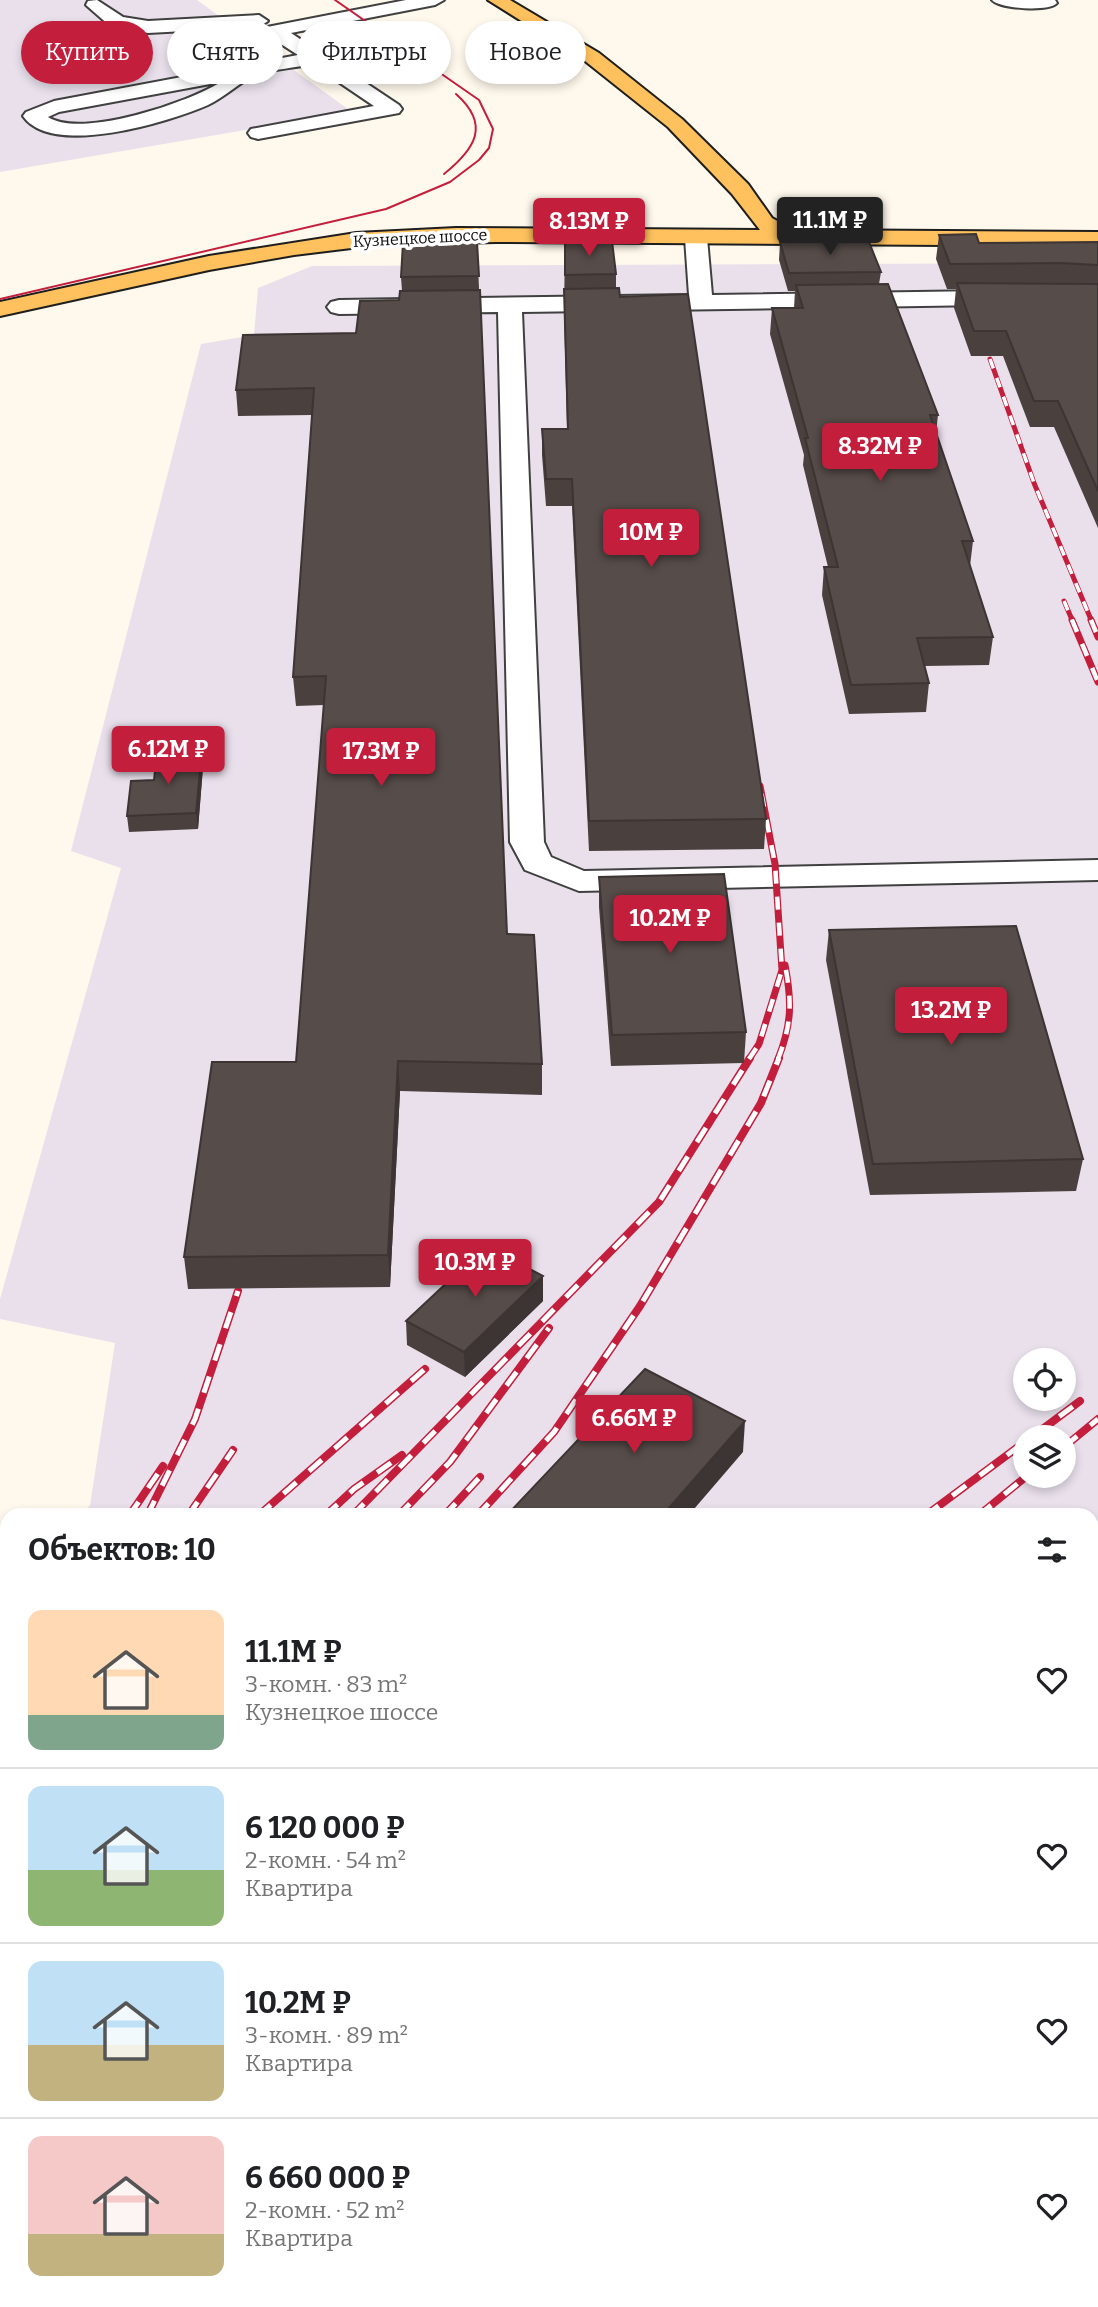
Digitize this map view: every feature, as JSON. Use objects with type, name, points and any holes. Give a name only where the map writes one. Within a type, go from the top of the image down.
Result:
[{"type":"main road","points":[[497,0],[592,57],[674,123],[740,189],[764,223],[792,238]]},
{"type":"main road","points":[[475,5],[500,21]]},
{"type":"main road","points":[[696,238],[717,228],[723,220]]},
{"type":"main road","name":"Кузнецкое шоссе","points":[[0,309],[223,260],[338,242],[496,234],[696,238],[1098,239]]},
{"type":"street","points":[[232,0],[260,21]]},
{"type":"street","points":[[283,24],[435,0]]},
{"type":"street","points":[[1001,0],[1048,3]]},
{"type":"street","points":[[95,5],[117,22],[167,27]]},
{"type":"street","points":[[251,69],[214,95],[165,114],[117,125],[71,131],[39,124],[33,116],[54,107],[251,69]]},
{"type":"street","points":[[258,133],[392,109],[354,84]]},
{"type":"street","points":[[696,238],[701,302]]},
{"type":"street","points":[[339,307],[1058,297],[1098,299]]},
{"type":"street","points":[[510,304],[527,842],[537,863],[579,881],[1098,870]]},
{"type":"shaded area","points":[[0,0],[197,0],[226,21],[167,21],[167,84],[283,84],[283,62],[297,72],[297,84],[313,84],[352,112],[0,172]]},
{"type":"shaded area","points":[[1098,263],[1098,1508],[88,1508],[115,1343],[0,1319],[0,1299],[121,868],[71,851],[201,344],[254,335],[258,288],[312,266]]},
{"type":"building","points":[[976,234],[979,243],[1098,242],[1098,265],[950,264],[939,235]]},
{"type":"building","points":[[565,241],[612,241],[616,274],[565,275]]},
{"type":"building","points":[[477,242],[479,276],[401,277],[403,243]]},
{"type":"building","points":[[780,242],[869,242],[881,272],[789,273]]},
{"type":"building","points":[[957,283],[1098,284],[1098,491],[1058,401],[1034,401],[1006,331],[974,331]]},
{"type":"building","points":[[888,284],[938,415],[930,415],[973,541],[962,541],[993,637],[917,638],[929,683],[851,685],[824,567],[838,567],[805,438],[808,438],[772,308],[803,308],[796,285]]},
{"type":"building","points":[[619,288],[620,297],[688,294],[766,819],[589,821],[572,479],[546,479],[542,429],[568,429],[564,289]]},
{"type":"building","points":[[480,290],[507,934],[534,935],[542,1064],[398,1061],[388,1255],[184,1257],[212,1062],[296,1062],[326,676],[293,677],[314,388],[236,390],[243,335],[356,333],[360,301],[399,300],[400,291]]},
{"type":"building","points":[[202,751],[196,813],[127,816],[131,781],[154,780],[157,753]]},
{"type":"building","points":[[724,874],[746,1032],[612,1035],[599,877]]},
{"type":"building","points":[[1016,926],[1083,1159],[873,1164],[829,930]]},
{"type":"building","points":[[486,1246],[543,1276],[464,1352],[406,1321]]},
{"type":"building","points":[[645,1369],[745,1421],[669,1508],[514,1508]]},
{"type":"tram line","points":[[0,299],[386,209],[450,182],[479,160],[489,148],[493,129],[479,100],[335,0]]},
{"type":"tram line","points":[[444,174],[464,155],[475,136],[473,116],[456,94]]},
{"type":"railway","points":[[990,359],[1034,483],[1092,622]]},
{"type":"railway","points":[[1064,601],[1073,622]]},
{"type":"railway","points":[[1072,620],[1098,682]]},
{"type":"railway","points":[[1091,620],[1098,637]]},
{"type":"railway","points":[[749,1059],[759,1044],[782,970],[775,864],[760,786]]},
{"type":"railway","points":[[778,1059],[786,1035],[789,1012],[785,965]]},
{"type":"railway","points":[[360,1508],[659,1202],[750,1058]]},
{"type":"railway","points":[[484,1508],[554,1432],[640,1306],[761,1103],[779,1058]]},
{"type":"railway","points":[[151,1508],[195,1419],[238,1291]]},
{"type":"railway","points":[[406,1508],[450,1462],[549,1328]]},
{"type":"railway","points":[[267,1508],[425,1369]]},
{"type":"railway","points":[[1048,1425],[1080,1401]]},
{"type":"railway","points":[[1076,1437],[1098,1419]]},
{"type":"railway","points":[[193,1508],[233,1450]]},
{"type":"railway","points":[[936,1508],[1013,1451]]},
{"type":"railway","points":[[334,1508],[354,1489],[402,1455]]},
{"type":"railway","points":[[134,1508],[163,1466]]},
{"type":"railway","points":[[451,1508],[480,1477]]},
{"type":"railway","points":[[988,1508],[1013,1487]]}]
